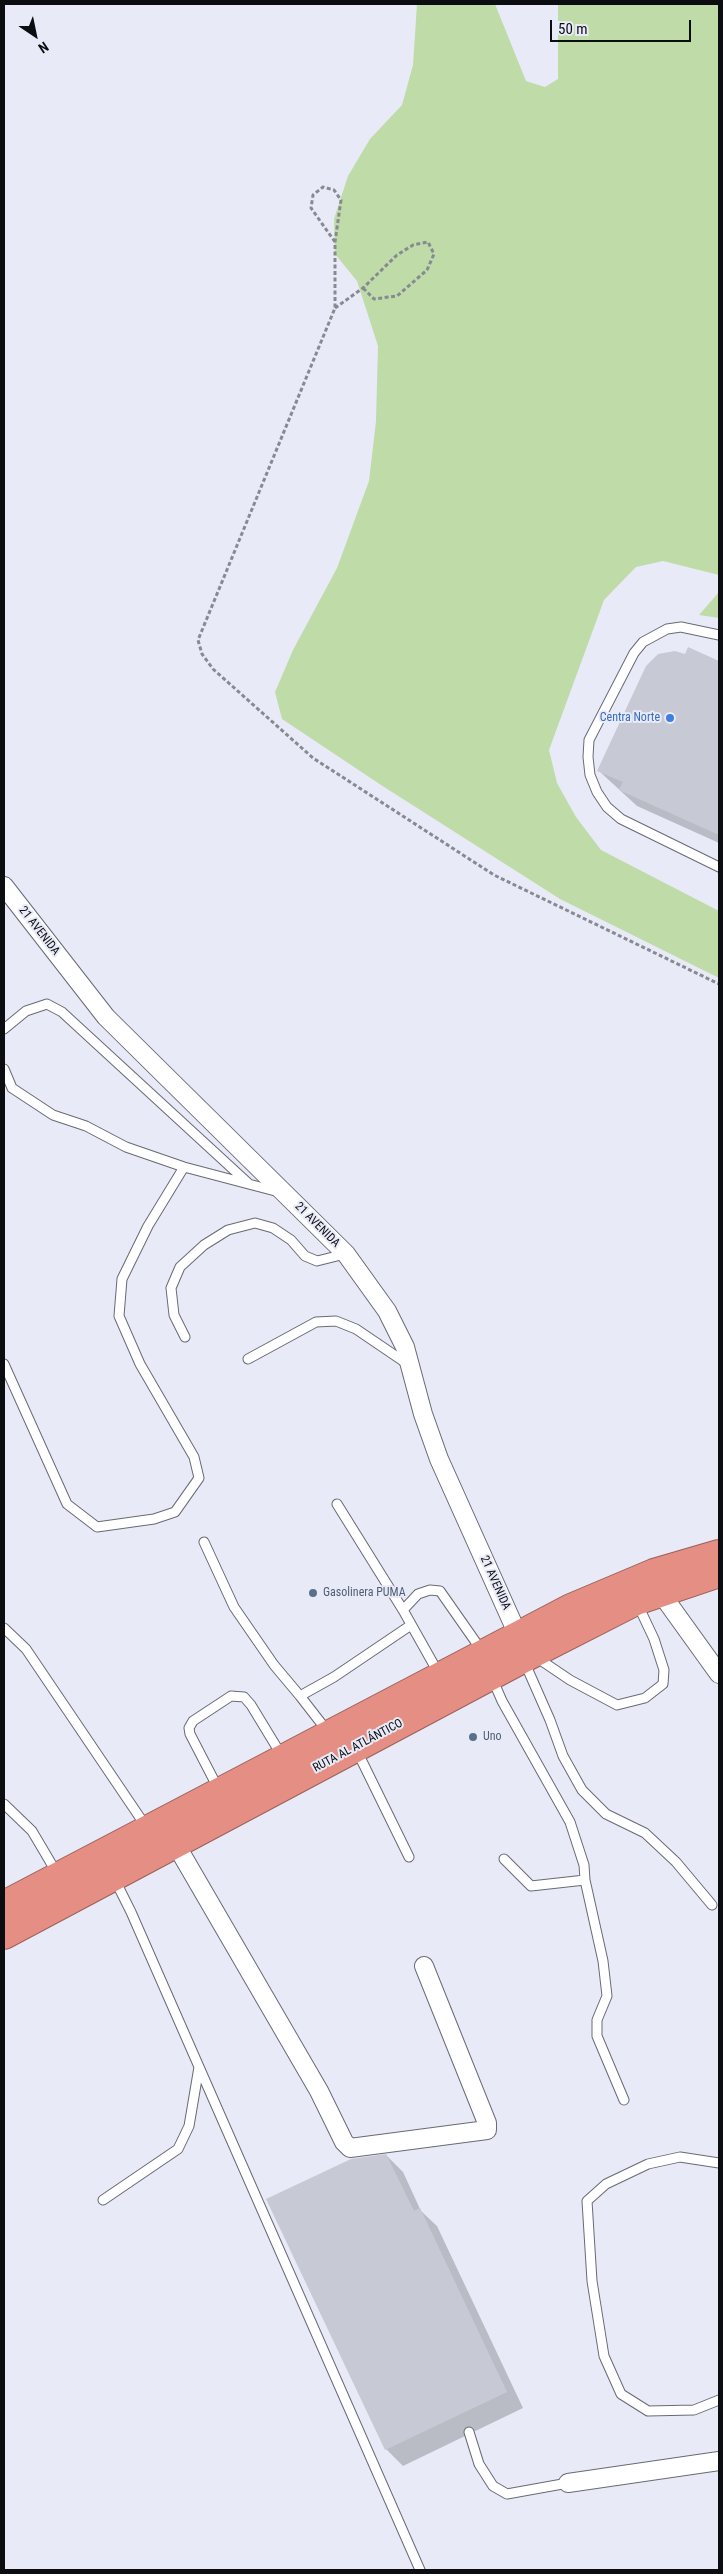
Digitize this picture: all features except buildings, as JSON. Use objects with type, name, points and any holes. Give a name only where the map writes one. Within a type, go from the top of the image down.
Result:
[{"type":"highway","name":"RUTA AL ATLÁNTICO","points":[[524,1649],[571,1608],[654,1573],[719,1554]]},
{"type":"highway","name":"RUTA AL ATLÁNTICO","points":[[4,1905],[221,1793],[440,1676],[487,1664],[648,1596],[719,1573]]},
{"type":"highway","name":"RUTA AL ATLÁNTICO","points":[[4,1935],[356,1748],[487,1664]]},
{"type":"street","name":"21 AVENIDA","points":[[4,886],[106,1017],[346,1254],[387,1311],[405,1347],[423,1414],[439,1459],[524,1649]]},
{"type":"street","points":[[648,1596],[719,1674]]},
{"type":"street","points":[[175,1843],[314,2083],[344,2142],[350,2148],[487,2130],[487,2123],[424,1966]]},
{"type":"street","points":[[568,2483],[719,2460]]},
{"type":"lane","points":[[719,635],[681,627],[667,629],[643,642],[634,653],[589,740],[588,757],[590,775],[597,792],[607,807],[621,819],[719,867]]},
{"type":"lane","points":[[4,1029],[26,1011],[47,1004],[62,1012],[248,1183]]},
{"type":"lane","points":[[4,1069],[12,1088],[54,1115],[86,1126],[126,1147],[184,1167],[286,1194]]},
{"type":"lane","points":[[4,1364],[67,1504],[97,1526],[154,1519],[175,1512],[199,1478],[194,1457],[140,1364],[119,1316],[122,1279],[148,1226],[184,1167]]},
{"type":"lane","points":[[185,1337],[174,1315],[171,1288],[180,1267],[204,1245],[228,1230],[255,1223],[273,1228],[291,1240],[305,1256],[317,1261],[346,1254]]},
{"type":"lane","points":[[248,1359],[316,1322],[336,1321],[356,1329],[411,1366]]},
{"type":"lane","points":[[336,1504],[403,1610],[440,1676]]},
{"type":"lane","points":[[204,1542],[234,1607],[274,1665],[331,1735]]},
{"type":"lane","points":[[403,1610],[418,1594],[430,1590],[440,1591],[487,1664],[502,1701],[570,1822],[584,1864],[585,1880],[603,1960],[607,1996],[597,2020],[597,2036],[624,2100]]},
{"type":"lane","points":[[524,1649],[570,1680],[617,1705],[645,1698],[663,1684],[664,1670],[654,1639],[648,1596]]},
{"type":"lane","points":[[300,1696],[334,1677],[411,1625]]},
{"type":"lane","points":[[4,1628],[26,1649],[148,1830]]},
{"type":"lane","points":[[524,1649],[563,1756],[582,1790],[606,1814],[645,1833],[676,1862],[712,1905]]},
{"type":"lane","points":[[221,1793],[190,1734],[189,1728],[193,1721],[231,1696],[244,1697],[251,1704],[283,1759]]},
{"type":"lane","points":[[356,1748],[408,1857]]},
{"type":"lane","points":[[4,1804],[32,1830],[59,1877]]},
{"type":"lane","points":[[504,1859],[531,1886],[585,1880]]},
{"type":"lane","points":[[113,1876],[131,1912],[420,2570]]},
{"type":"lane","points":[[103,2200],[178,2149],[189,2126],[199,2067]]},
{"type":"lane","points":[[719,2163],[680,2157],[648,2164],[606,2184],[587,2201],[592,2281],[604,2356],[621,2394],[648,2411],[694,2410],[719,2400]]},
{"type":"lane","points":[[469,2432],[479,2464],[492,2486],[507,2494],[568,2483]]},
{"type":"path","points":[[335,242],[311,208],[313,195],[323,187],[334,190],[341,200],[335,242],[335,308],[198,640],[202,654],[213,669],[313,758],[494,875],[719,984]]},
{"type":"path","points":[[335,308],[362,288],[398,255],[413,245],[428,242],[434,254],[427,270],[397,296],[374,299],[362,288]]},
{"type":"green space","points":[[417,4],[495,4],[526,81],[545,87],[558,79],[558,4],[719,4],[719,575],[663,561],[636,567],[604,600],[549,750],[557,783],[576,817],[601,850],[719,911],[719,978],[560,899],[381,785],[282,719],[275,692],[293,650],[337,568],[369,481],[376,421],[378,346],[357,281],[335,254],[334,219],[348,176],[370,139],[402,105],[413,65]]},
{"type":"green space","points":[[719,592],[719,618],[699,615]]},
{"type":"place","name":"Centra Norte","points":[[670,718]]},
{"type":"place","name":"Gasolinera PUMA","points":[[313,1593]]},
{"type":"place","name":"Uno","points":[[473,1737]]}]
